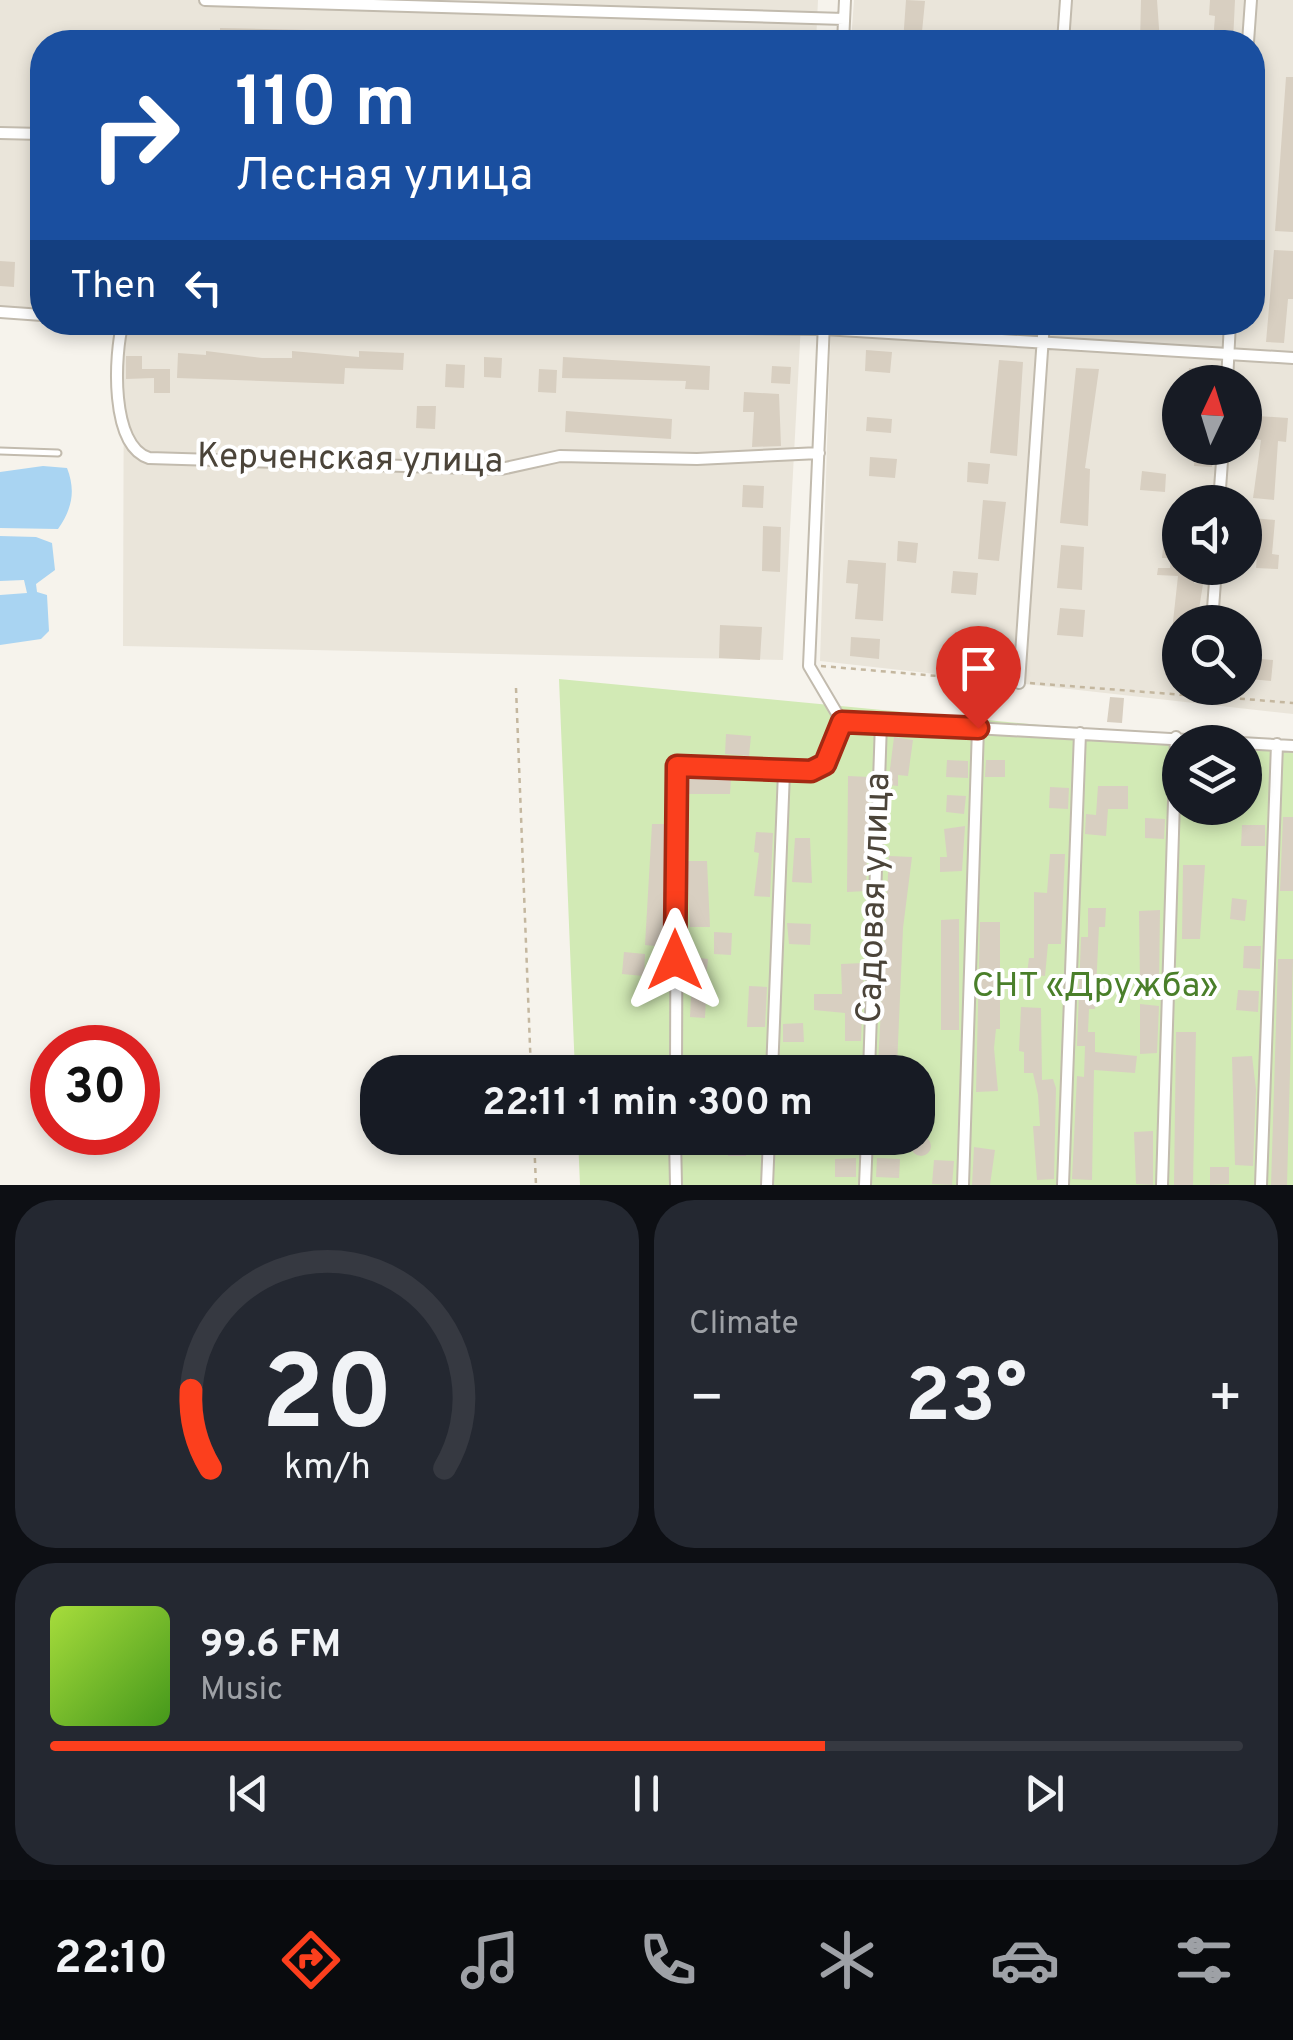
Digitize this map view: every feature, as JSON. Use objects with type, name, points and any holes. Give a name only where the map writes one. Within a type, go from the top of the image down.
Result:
[{"type":"street","points":[[205,0],[844,19]]},
{"type":"street","points":[[844,30],[845,0]]},
{"type":"street","points":[[1064,30],[1066,0]]},
{"type":"street","points":[[1249,30],[1251,0]]},
{"type":"street","points":[[0,133],[30,134]]},
{"type":"street","points":[[0,312],[30,314]]},
{"type":"street","name":"Керченская улица","points":[[121,335],[116,364],[119,410],[131,447],[149,458],[501,469],[560,456],[698,459],[818,454]]},
{"type":"street","points":[[824,335],[810,666],[842,722]]},
{"type":"street","points":[[955,335],[1293,358]]},
{"type":"street","points":[[1019,682],[1043,335]]},
{"type":"street","points":[[1227,365],[1229,335]]},
{"type":"street","points":[[842,722],[1162,736]]},
{"type":"street","points":[[676,1055],[677,766],[811,771],[825,764],[842,722]]},
{"type":"street","name":"Садовая улица","points":[[870,1055],[881,724]]},
{"type":"street","points":[[962,1185],[978,728]]},
{"type":"street","points":[[1063,1185],[1080,733]]},
{"type":"street","points":[[1262,743],[1293,746]]},
{"type":"street","points":[[1261,1185],[1278,744]]},
{"type":"street","points":[[773,1055],[784,772]]},
{"type":"street","points":[[1162,1185],[1173,825]]},
{"type":"street","points":[[675,1155],[676,1185]]},
{"type":"street","points":[[767,1185],[768,1155]]},
{"type":"street","points":[[866,1185],[867,1155]]},
{"type":"lane","points":[[0,451],[58,453]]},
{"type":"path","points":[[810,666],[1162,690]]},
{"type":"path","points":[[516,688],[530,1055]]},
{"type":"path","points":[[1262,699],[1293,703]]},
{"type":"path","points":[[535,1155],[536,1185]]},
{"type":"shaded area","points":[[0,0],[818,0],[817,30],[30,30],[30,308],[0,307]]},
{"type":"shaded area","points":[[854,0],[1293,0],[1293,714],[1213,705],[1262,705],[1262,605],[1162,605],[1162,699],[820,661],[831,335],[1265,335],[1265,30],[852,30]]},
{"type":"shaded area","points":[[124,335],[800,335],[783,660],[123,646]]},
{"type":"green space","name":"СНТ «Дружба»","points":[[559,679],[1162,737],[1162,825],[1262,825],[1262,747],[1293,750],[1293,1185],[580,1185],[579,1155],[935,1155],[935,1055],[574,1055]]},
{"type":"water","points":[[43,466],[67,468],[70,476],[71,500],[58,529],[0,528],[0,472]]},
{"type":"water","points":[[0,536],[36,537],[52,543],[55,570],[36,584],[37,592],[47,595],[49,631],[41,639],[0,645],[0,595],[27,593],[24,580],[0,581]]},
{"type":"building","points":[[906,0],[925,1],[922,30],[904,30]]},
{"type":"building","points":[[1141,0],[1157,0],[1159,30],[1140,30]]},
{"type":"building","points":[[1210,0],[1235,0],[1234,30],[1214,30],[1215,16],[1209,15]]},
{"type":"building","points":[[220,28],[305,30],[220,30]]},
{"type":"building","points":[[1286,77],[1293,77],[1293,232],[1275,231]]},
{"type":"building","points":[[1274,250],[1293,251],[1293,299],[1288,299],[1284,343],[1266,342]]},
{"type":"building","points":[[0,261],[15,262],[14,287],[0,286]]},
{"type":"building","points":[[866,350],[892,352],[890,373],[865,371]]},
{"type":"building","points":[[206,351],[262,358],[292,358],[292,351],[359,357],[359,351],[404,353],[403,370],[345,368],[344,384],[177,378],[178,353],[206,355]]},
{"type":"building","points":[[126,356],[142,356],[142,369],[170,369],[170,393],[154,393],[154,378],[126,379]]},
{"type":"building","points":[[484,357],[502,358],[501,378],[484,377]]},
{"type":"building","points":[[563,357],[710,366],[709,390],[685,389],[686,381],[562,378]]},
{"type":"building","points":[[999,360],[1023,362],[1017,456],[990,453]]},
{"type":"building","points":[[446,364],[465,365],[464,388],[445,387]]},
{"type":"building","points":[[772,366],[791,367],[790,384],[771,383]]},
{"type":"building","points":[[1076,368],[1099,369],[1085,468],[1090,469],[1088,526],[1060,523]]},
{"type":"building","points":[[539,369],[557,370],[556,393],[538,392]]},
{"type":"building","points":[[744,392],[779,394],[781,446],[752,447],[754,412],[743,412]]},
{"type":"building","points":[[417,406],[436,406],[435,429],[416,428]]},
{"type":"building","points":[[566,411],[672,419],[671,439],[565,432]]},
{"type":"building","points":[[1262,416],[1288,418],[1286,442],[1278,441],[1274,500],[1262,499],[1262,485],[1255,485],[1258,465],[1262,465]]},
{"type":"building","points":[[867,417],[892,419],[891,433],[866,431]]},
{"type":"building","points":[[870,457],[897,459],[895,478],[869,476]]},
{"type":"building","points":[[968,462],[990,464],[988,484],[967,482]]},
{"type":"building","points":[[1142,471],[1166,474],[1162,492],[1140,490]]},
{"type":"building","points":[[743,485],[764,486],[763,508],[742,507]]},
{"type":"building","points":[[983,500],[1006,502],[999,561],[978,559]]},
{"type":"building","points":[[1262,519],[1275,520],[1272,554],[1279,555],[1278,569],[1262,568]]},
{"type":"building","points":[[763,526],[781,527],[780,572],[762,571]]},
{"type":"building","points":[[898,541],[918,543],[916,563],[897,561]]},
{"type":"building","points":[[1061,545],[1084,547],[1082,590],[1057,588]]},
{"type":"building","points":[[848,560],[886,563],[883,621],[855,619],[858,584],[846,583]]},
{"type":"building","points":[[953,571],[978,573],[976,595],[951,593]]},
{"type":"building","points":[[1177,585],[1203,585],[1200,605],[1175,605]]},
{"type":"building","points":[[1060,608],[1085,610],[1083,637],[1057,635]]},
{"type":"building","points":[[720,625],[762,627],[760,660],[719,658]]},
{"type":"building","points":[[955,632],[973,634],[973,644],[999,646],[998,666],[953,657]]},
{"type":"building","points":[[851,637],[880,639],[879,659],[850,656]]},
{"type":"building","points":[[1262,659],[1273,660],[1271,681],[1262,680]]},
{"type":"building","points":[[1110,697],[1124,698],[1122,723],[1107,722]]},
{"type":"building","points":[[726,734],[751,736],[749,756],[725,754]]},
{"type":"building","points":[[894,737],[913,740],[908,776],[898,775],[898,786],[888,785]]},
{"type":"building","points":[[947,760],[968,761],[968,778],[946,777]]},
{"type":"building","points":[[986,760],[1005,760],[1005,777],[985,777]]},
{"type":"building","points":[[687,776],[731,778],[730,794],[688,794]]},
{"type":"building","points":[[848,776],[870,777],[866,891],[847,892]]},
{"type":"building","points":[[1098,786],[1128,786],[1128,809],[1108,809],[1106,836],[1085,834],[1086,814],[1096,815]]},
{"type":"building","points":[[1050,787],[1069,788],[1068,809],[1049,808]]},
{"type":"building","points":[[947,795],[966,796],[964,814],[946,812]]},
{"type":"building","points":[[1283,817],[1293,817],[1293,891],[1280,891]]},
{"type":"building","points":[[1145,818],[1162,819],[1164,839],[1145,838]]},
{"type":"building","points":[[652,824],[668,824],[665,947],[645,945]]},
{"type":"building","points":[[1242,825],[1265,825],[1265,846],[1241,846]]},
{"type":"building","points":[[965,826],[962,871],[940,872],[940,857],[947,857],[944,829]]},
{"type":"building","points":[[756,832],[773,833],[770,897],[754,896],[759,853],[754,852]]},
{"type":"building","points":[[795,838],[810,838],[812,883],[792,882]]},
{"type":"building","points":[[1050,854],[1065,854],[1061,944],[1048,944],[1045,976],[1027,974],[1029,958],[1034,958],[1034,892],[1047,893]]},
{"type":"building","points":[[889,856],[912,857],[903,928],[897,1055],[879,1055]]},
{"type":"building","points":[[687,861],[707,861],[710,927],[690,927]]},
{"type":"building","points":[[1183,865],[1205,865],[1200,939],[1182,939]]},
{"type":"building","points":[[1232,898],[1247,900],[1245,921],[1230,919]]},
{"type":"building","points":[[1088,908],[1106,908],[1105,927],[1099,927],[1095,1009],[1089,1009],[1088,1032],[1095,1032],[1095,1052],[1137,1056],[1135,1073],[1094,1070],[1092,1180],[1072,1179],[1077,1076],[1084,1077],[1085,1046],[1077,1046],[1081,937],[1088,937]]},
{"type":"building","points":[[1160,910],[1159,985],[1140,984],[1139,911]]},
{"type":"building","points":[[959,919],[959,1030],[941,1030],[941,920]]},
{"type":"building","points":[[980,922],[1000,922],[1000,1029],[996,1029],[994,1048],[998,1091],[976,1092]]},
{"type":"building","points":[[787,923],[811,924],[810,945],[789,944]]},
{"type":"building","points":[[714,932],[732,933],[731,955],[714,954]]},
{"type":"building","points":[[1244,946],[1261,946],[1260,969],[1243,968]]},
{"type":"building","points":[[624,952],[645,954],[644,976],[622,974]]},
{"type":"building","points":[[692,957],[708,959],[706,978],[690,976]]},
{"type":"building","points":[[1278,959],[1293,959],[1287,1185],[1271,1185]]},
{"type":"building","points":[[864,963],[861,1041],[845,1041],[845,1013],[814,1010],[814,994],[842,994],[841,964]]},
{"type":"building","points":[[749,986],[767,987],[765,1027],[747,1027]]},
{"type":"building","points":[[1238,990],[1259,991],[1258,1012],[1236,1010]]},
{"type":"building","points":[[691,996],[706,997],[705,1018],[690,1017]]},
{"type":"building","points":[[1140,1004],[1159,1006],[1157,1053],[1140,1054]]},
{"type":"building","points":[[1021,1007],[1041,1008],[1042,1080],[1053,1079],[1056,1088],[1054,1179],[1037,1180],[1033,1126],[1040,1126],[1038,1095],[1033,1073],[1024,1073],[1024,1052],[1019,1051]]},
{"type":"building","points":[[803,1023],[804,1042],[783,1042],[783,1024]]},
{"type":"building","points":[[1176,1032],[1196,1032],[1193,1185],[1174,1185]]},
{"type":"building","points":[[1252,1056],[1256,1089],[1253,1166],[1235,1165],[1232,1057]]},
{"type":"building","points":[[1153,1131],[1153,1185],[1136,1184],[1134,1132]]},
{"type":"building","points":[[974,1147],[995,1150],[990,1185],[972,1185]]},
{"type":"building","points":[[856,1158],[856,1177],[835,1177],[835,1159]]},
{"type":"building","points":[[877,1158],[900,1159],[899,1178],[876,1177]]},
{"type":"building","points":[[934,1160],[954,1161],[952,1185],[932,1184]]},
{"type":"building","points":[[1210,1167],[1229,1167],[1229,1184],[1210,1185]]},
{"type":"route","points":[[675,960],[677,766],[811,771],[825,764],[836,728],[842,722],[978,728]]}]
